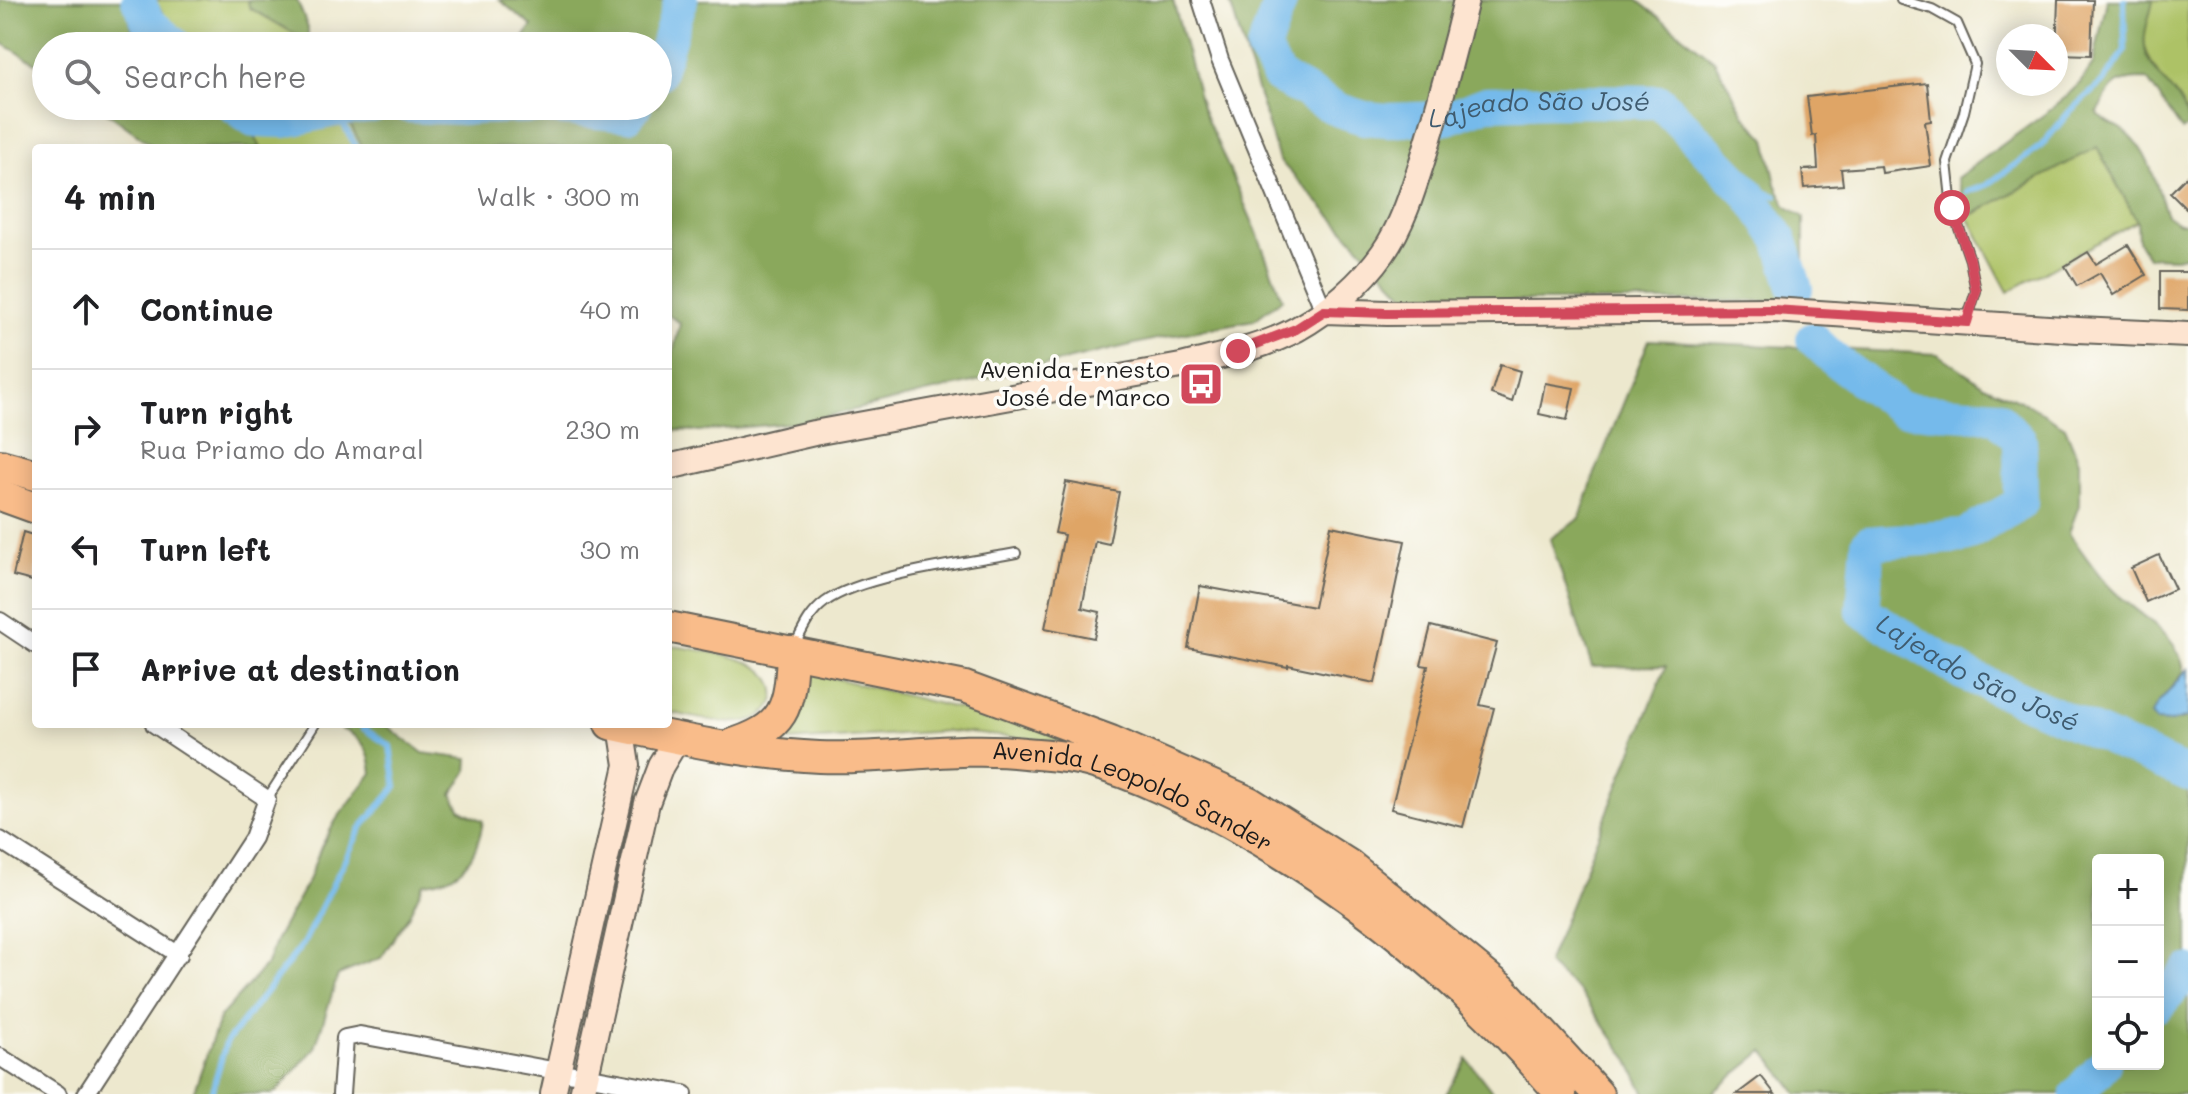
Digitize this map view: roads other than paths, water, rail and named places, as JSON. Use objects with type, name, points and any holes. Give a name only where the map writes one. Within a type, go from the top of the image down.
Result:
[{"type":"highway","points":[[0,465],[32,474]]},
{"type":"highway","points":[[0,495],[32,507]]},
{"type":"highway","name":"Avenida Leopoldo Sander","points":[[672,628],[965,687],[1111,741],[1249,802],[1349,865],[1468,960],[1503,990],[1598,1094]]},
{"type":"highway","points":[[724,747],[764,732],[779,718],[787,704],[792,651]]},
{"type":"highway","name":"Avenida Leopoldo Sander","points":[[630,728],[724,747],[822,757],[982,749],[1024,753],[1091,762],[1169,790],[1297,862],[1395,932],[1469,996],[1520,1046],[1561,1094]]},
{"type":"street","points":[[1201,0],[1220,60],[1324,311]]},
{"type":"street","points":[[672,466],[814,433],[1181,366],[1270,340],[1296,329],[1354,286],[1383,253],[1405,213],[1445,85],[1466,0]]},
{"type":"street","points":[[1324,311],[1773,310],[2188,335]]},
{"type":"street","points":[[0,621],[32,642]]},
{"type":"street","points":[[86,1094],[253,838],[267,799],[160,728]]},
{"type":"street","points":[[555,1083],[627,765],[617,728]]},
{"type":"street","points":[[583,1086],[647,803],[661,766],[678,738]]},
{"type":"street","points":[[0,840],[179,955]]},
{"type":"street","points":[[341,1094],[345,1038],[360,1035],[555,1083],[684,1094]]},
{"type":"street","points":[[0,1057],[58,1094]]},
{"type":"lane","points":[[1901,0],[1932,9],[1957,23],[1975,64],[1964,112],[1947,162],[1952,208],[1970,260],[1976,291],[1967,322]]},
{"type":"lane","points":[[792,651],[809,616],[827,601],[860,585],[1016,553]]},
{"type":"lane","points":[[267,799],[312,728]]},
{"type":"water","points":[[2188,669],[2188,717],[2171,722],[2156,721],[2151,715]]},
{"type":"waterway","name":"Lajeado São José","points":[[138,0],[148,22],[160,32]]},
{"type":"waterway","name":"Lajeado São José","points":[[671,32],[681,0]]},
{"type":"waterway","name":"Lajeado São José","points":[[1281,0],[1263,49],[1279,77],[1339,110],[1364,118],[1447,118],[1487,103],[1660,102],[1749,194],[1780,239],[1796,289]]},
{"type":"waterway","points":[[1967,192],[1987,185],[2041,146],[2070,111],[2105,80],[2125,51],[2124,0]]},
{"type":"waterway","name":"Lajeado São José","points":[[254,120],[290,120]]},
{"type":"waterway","points":[[341,120],[355,144]]},
{"type":"waterway","points":[[1749,194],[1764,192],[1776,196]]},
{"type":"waterway","name":"Lajeado São José","points":[[1813,339],[1836,361],[1901,409],[1996,416],[2020,440],[2021,503],[1964,536],[1868,543],[1863,611],[1965,674],[2188,774]]},
{"type":"waterway","points":[[211,1094],[226,1043],[303,944],[361,828],[396,787],[390,746],[363,728]]},
{"type":"waterway","name":"Lajeado São José","points":[[2164,998],[2188,971]]},
{"type":"waterway","name":"Lajeado São José","points":[[2077,1094],[2099,1070]]},
{"type":"place","name":"Avenida Ernesto José de Marco","points":[[1201,384]]}]
